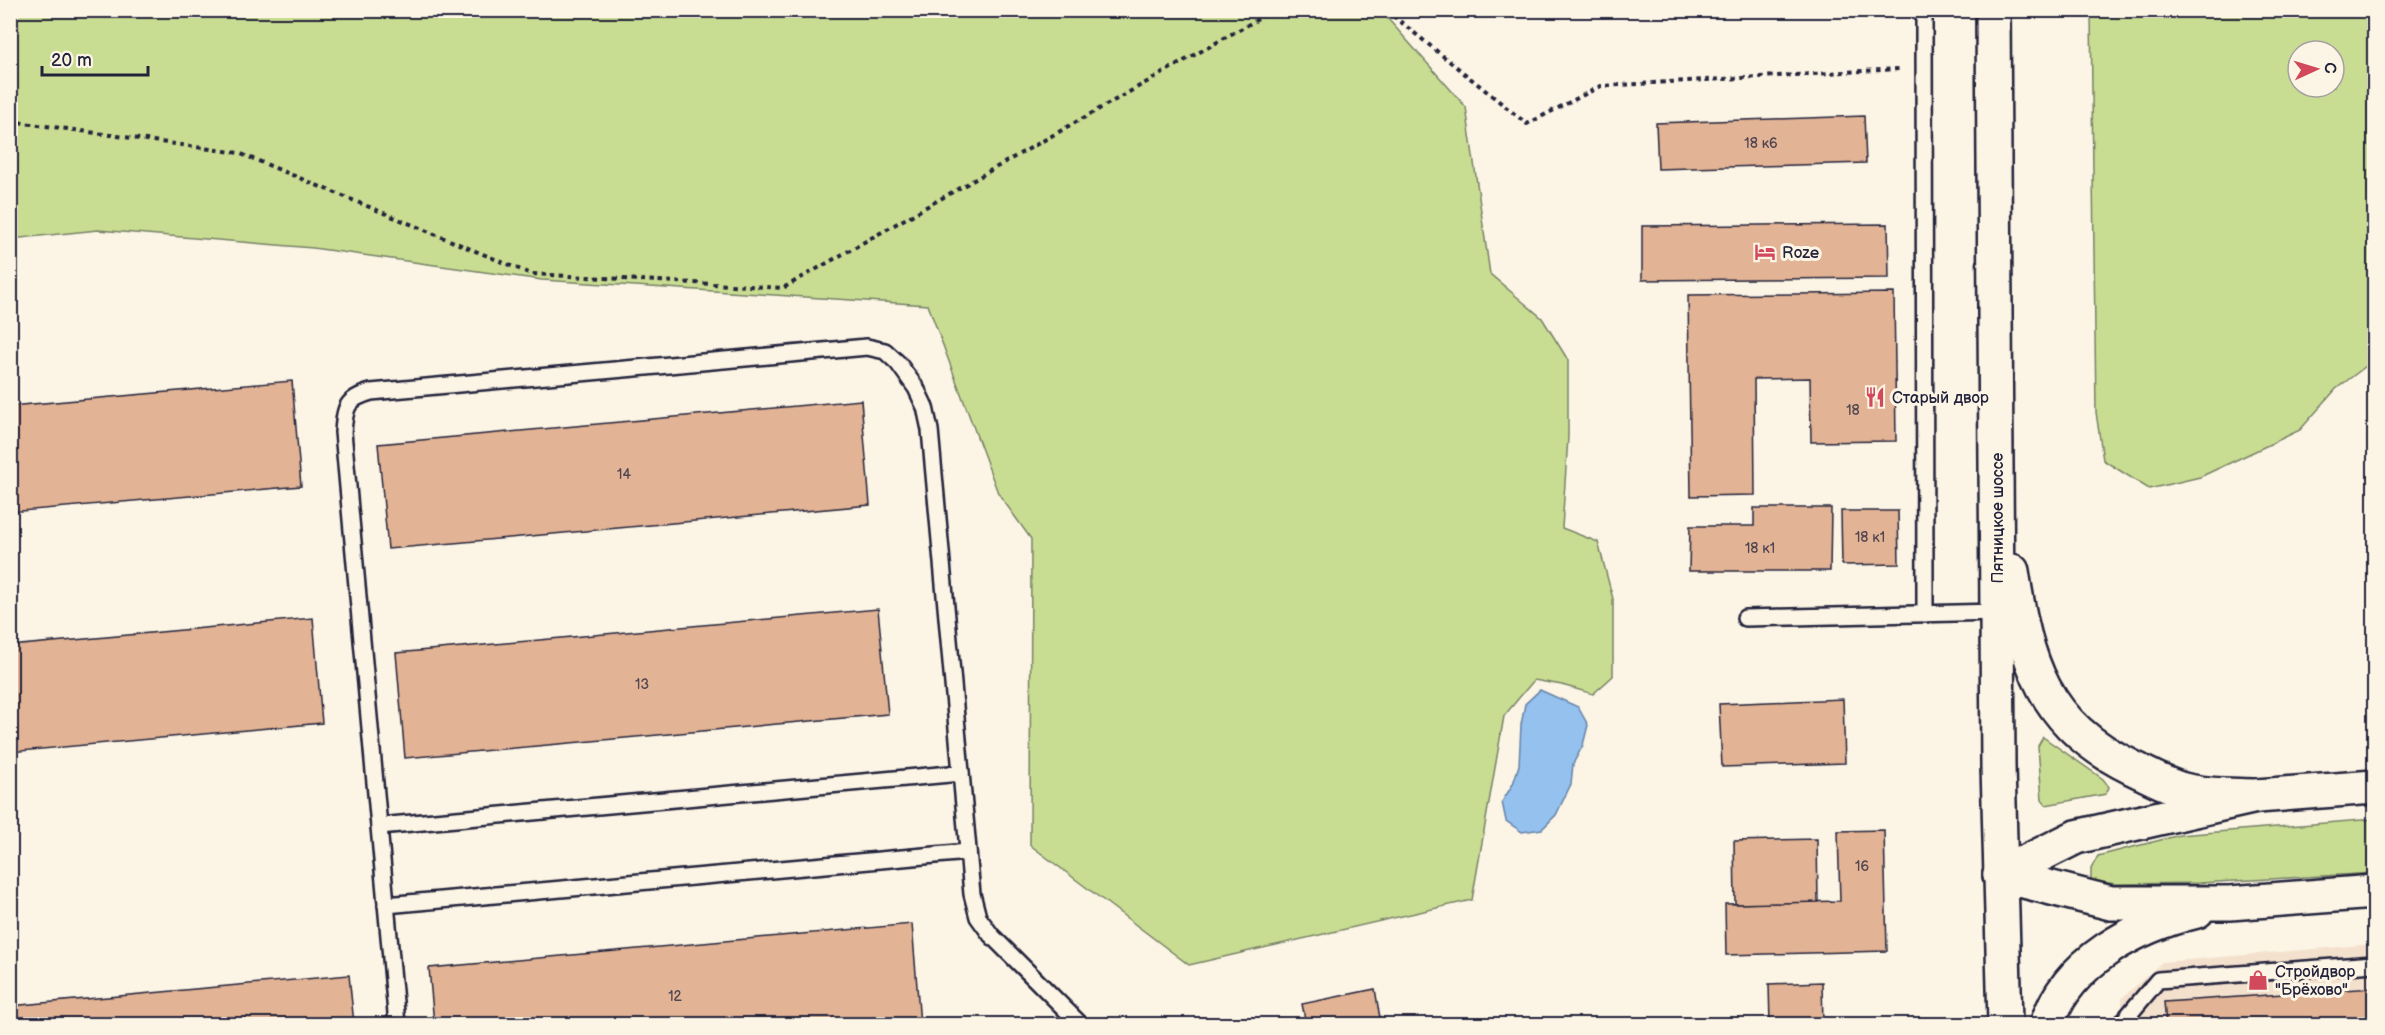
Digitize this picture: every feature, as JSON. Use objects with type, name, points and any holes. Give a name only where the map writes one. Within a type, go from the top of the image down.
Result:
[{"type":"main road","name":"Пятницкое шоссе","points":[[1993,10],[2000,875],[2005,1024]]},
{"type":"main road","points":[[1996,465],[2014,585],[2027,647],[2043,689],[2069,725],[2104,755],[2187,791],[2257,796]]},
{"type":"main road","points":[[2000,875],[2076,837],[2257,796],[2374,787]]},
{"type":"main road","points":[[2000,875],[2111,903],[2230,903],[2374,892]]},
{"type":"main road","points":[[2047,1024],[2051,1012],[2072,979],[2097,955],[2139,932],[2178,915],[2230,903]]},
{"type":"lane","points":[[1924,10],[1925,614]]},
{"type":"lane","points":[[397,1024],[343,432],[345,410],[354,397],[371,392],[867,347],[885,351],[904,371],[925,406],[931,442],[972,894],[978,917],[991,934],[1080,1024]]},
{"type":"lane","points":[[1746,618],[1997,612]]},
{"type":"lane","points":[[379,826],[961,773]]},
{"type":"lane","points":[[386,905],[968,852]]},
{"type":"lane","points":[[2121,1024],[2158,980],[2374,964]]},
{"type":"path","points":[[10,121],[239,153],[531,274],[783,288],[1274,10]]},
{"type":"path","points":[[1386,10],[1527,124],[1600,86],[1923,68]]},
{"type":"shaded area","name":"Стройдвор \"Брёхово\"","points":[[2374,944],[2374,1024],[2122,1024],[2122,998],[2162,962]]},
{"type":"green space","points":[[10,11],[1381,11],[1466,107],[1490,274],[1542,318],[1568,360],[1568,437],[1562,528],[1598,542],[1613,599],[1613,676],[1593,694],[1534,680],[1504,716],[1472,900],[1189,965],[1030,845],[1031,539],[998,493],[928,305],[542,280],[313,248],[98,230],[11,239]]},
{"type":"green space","points":[[2091,11],[2374,11],[2374,360],[2336,389],[2300,430],[2200,477],[2149,489],[2103,460],[2096,412]]},
{"type":"green space","points":[[2043,737],[2103,779],[2109,787],[2106,794],[2046,805],[2042,800],[2038,746]]},
{"type":"green space","points":[[2374,819],[2374,873],[2200,883],[2116,884],[2091,881],[2091,869],[2098,856],[2180,835]]},
{"type":"water","points":[[1540,690],[1578,707],[1588,725],[1583,745],[1573,764],[1571,784],[1556,815],[1542,829],[1522,832],[1506,821],[1502,802],[1513,784],[1519,765],[1521,725],[1525,704]]},
{"type":"building","points":[[1864,116],[1866,163],[1658,169],[1656,123]]},
{"type":"building","name":"Roze","points":[[1888,224],[1889,278],[1642,280],[1642,226]]},
{"type":"building","points":[[1894,293],[1896,441],[1811,442],[1810,378],[1754,379],[1755,495],[1691,496],[1688,295]]},
{"type":"building","points":[[292,381],[301,486],[10,512],[10,406]]},
{"type":"building","points":[[861,400],[870,505],[388,549],[378,444]]},
{"type":"building","points":[[1754,508],[1831,508],[1830,571],[1689,571],[1690,526],[1754,526]]},
{"type":"building","points":[[1841,511],[1898,511],[1899,564],[1842,565]]},
{"type":"building","points":[[878,609],[888,714],[405,758],[396,653]]},
{"type":"building","points":[[313,618],[322,723],[10,752],[10,646]]},
{"type":"building","points":[[1843,699],[1845,763],[1722,767],[1719,704]]},
{"type":"building","points":[[1884,830],[1887,951],[1726,955],[1725,904],[1840,901],[1838,831]]},
{"type":"building","points":[[1817,839],[1818,902],[1735,904],[1734,841]]},
{"type":"building","points":[[912,924],[920,1024],[434,1024],[429,968]]},
{"type":"building","points":[[349,975],[354,1024],[10,1024],[10,1006]]},
{"type":"building","points":[[1822,982],[1823,1024],[1770,1024],[1769,984]]},
{"type":"building","points":[[2374,988],[2374,1024],[2166,1024],[2164,1002]]},
{"type":"building","points":[[1375,989],[1381,1024],[1306,1024],[1302,1004]]},
{"type":"place","name":"Roze","points":[[1765,252]]},
{"type":"place","name":"Старый двор","points":[[1875,397]]},
{"type":"place","name":"Стройдвор \"Брёхово\"","points":[[2258,980]]}]
